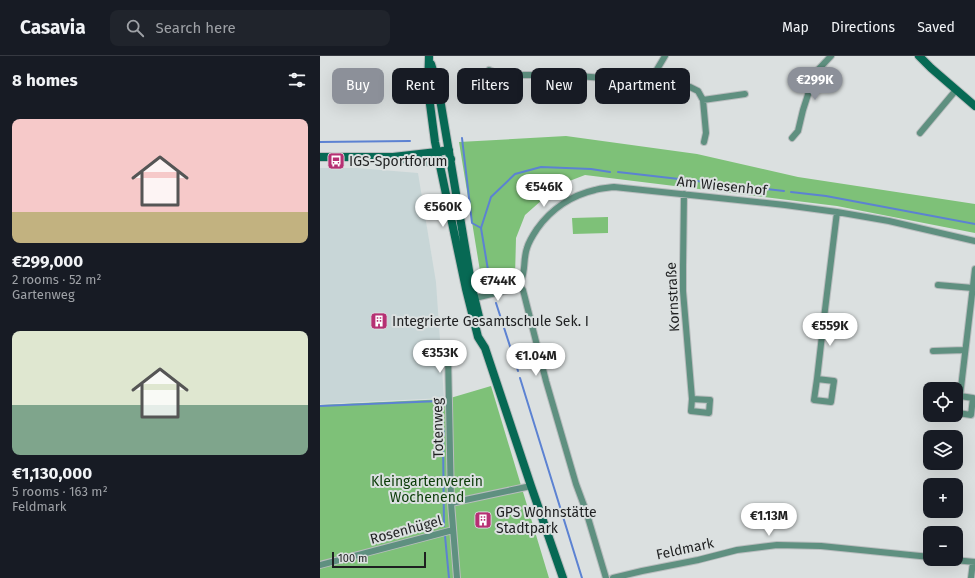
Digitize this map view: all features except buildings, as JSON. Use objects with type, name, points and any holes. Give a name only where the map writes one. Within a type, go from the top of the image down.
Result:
[{"type":"main road","points":[[919,56],[975,106]]},
{"type":"main road","points":[[429,57],[438,87],[451,160],[469,288]]},
{"type":"main road","points":[[429,57],[428,89],[439,162],[472,299],[478,336],[485,348],[563,578]]},
{"type":"main road","points":[[320,157],[393,157],[449,150]]},
{"type":"main road","points":[[393,157],[424,162],[451,160]]},
{"type":"street","points":[[658,68],[665,56]]},
{"type":"street","points":[[792,138],[798,131],[815,73],[831,56]]},
{"type":"street","points":[[523,75],[565,75],[595,77]]},
{"type":"street","points":[[690,87],[698,91],[703,100],[706,133],[704,142]]},
{"type":"street","points":[[920,133],[956,90]]},
{"type":"street","points":[[703,100],[745,94]]},
{"type":"street","name":"Am Wiesenhof","points":[[519,285],[524,271],[526,248],[539,227],[564,203],[576,196],[596,189],[617,187],[838,212],[975,241]]},
{"type":"street","name":"Kornstraße","points":[[684,194],[683,291],[692,398]]},
{"type":"street","points":[[817,379],[834,381],[832,402],[814,400],[838,212]]},
{"type":"street","points":[[962,382],[975,269]]},
{"type":"street","points":[[469,288],[504,280],[512,280],[516,282],[523,290],[546,381],[576,484],[586,510],[606,578]]},
{"type":"street","points":[[472,299],[508,290],[519,285]]},
{"type":"street","points":[[938,285],[973,288]]},
{"type":"street","points":[[933,351],[965,350]]},
{"type":"street","name":"Totenweg","points":[[448,354],[451,503],[457,578]]},
{"type":"street","points":[[451,503],[531,486]]},
{"type":"street","name":"Rosenhügel","points":[[320,565],[453,530]]},
{"type":"street","name":"Feldmark","points":[[612,578],[698,560],[737,550],[778,545],[828,547],[923,556]]},
{"type":"street","points":[[963,561],[974,562],[971,578]]},
{"type":"shaded area","points":[[320,168],[357,168],[418,173],[436,282],[444,398],[320,404]]},
{"type":"green space","points":[[566,136],[697,154],[798,177],[975,204],[975,233],[837,206],[585,175],[559,185],[525,215],[516,238],[515,277],[485,275],[480,271],[459,142]]},
{"type":"green space","points":[[608,217],[608,233],[573,234],[572,218]]},
{"type":"green space","name":"Kleingartenverein Wochenend","points":[[491,386],[549,578],[320,578],[320,405],[447,399]]},
{"type":"waterway","points":[[462,138],[472,223],[481,228]]},
{"type":"waterway","points":[[320,142],[410,141]]},
{"type":"waterway","points":[[488,270],[481,228],[491,197],[515,174],[541,167],[591,169],[610,172]]},
{"type":"waterway","points":[[618,172],[784,191]]},
{"type":"waterway","points":[[791,192],[826,196],[975,224]]},
{"type":"waterway","points":[[496,303],[518,371]]},
{"type":"waterway","points":[[520,378],[582,578]]},
{"type":"waterway","points":[[320,406],[440,401],[444,435]]},
{"type":"waterway","points":[[443,440],[444,526]]},
{"type":"waterway","points":[[445,536],[449,578]]},
{"type":"place","name":"IGS-Sportforum","points":[[336,161]]},
{"type":"place","name":"Integrierte Gesamtschule Sek. I","points":[[379,321]]},
{"type":"place","name":"GPS Wohnstätte Stadtpark","points":[[483,520]]}]
